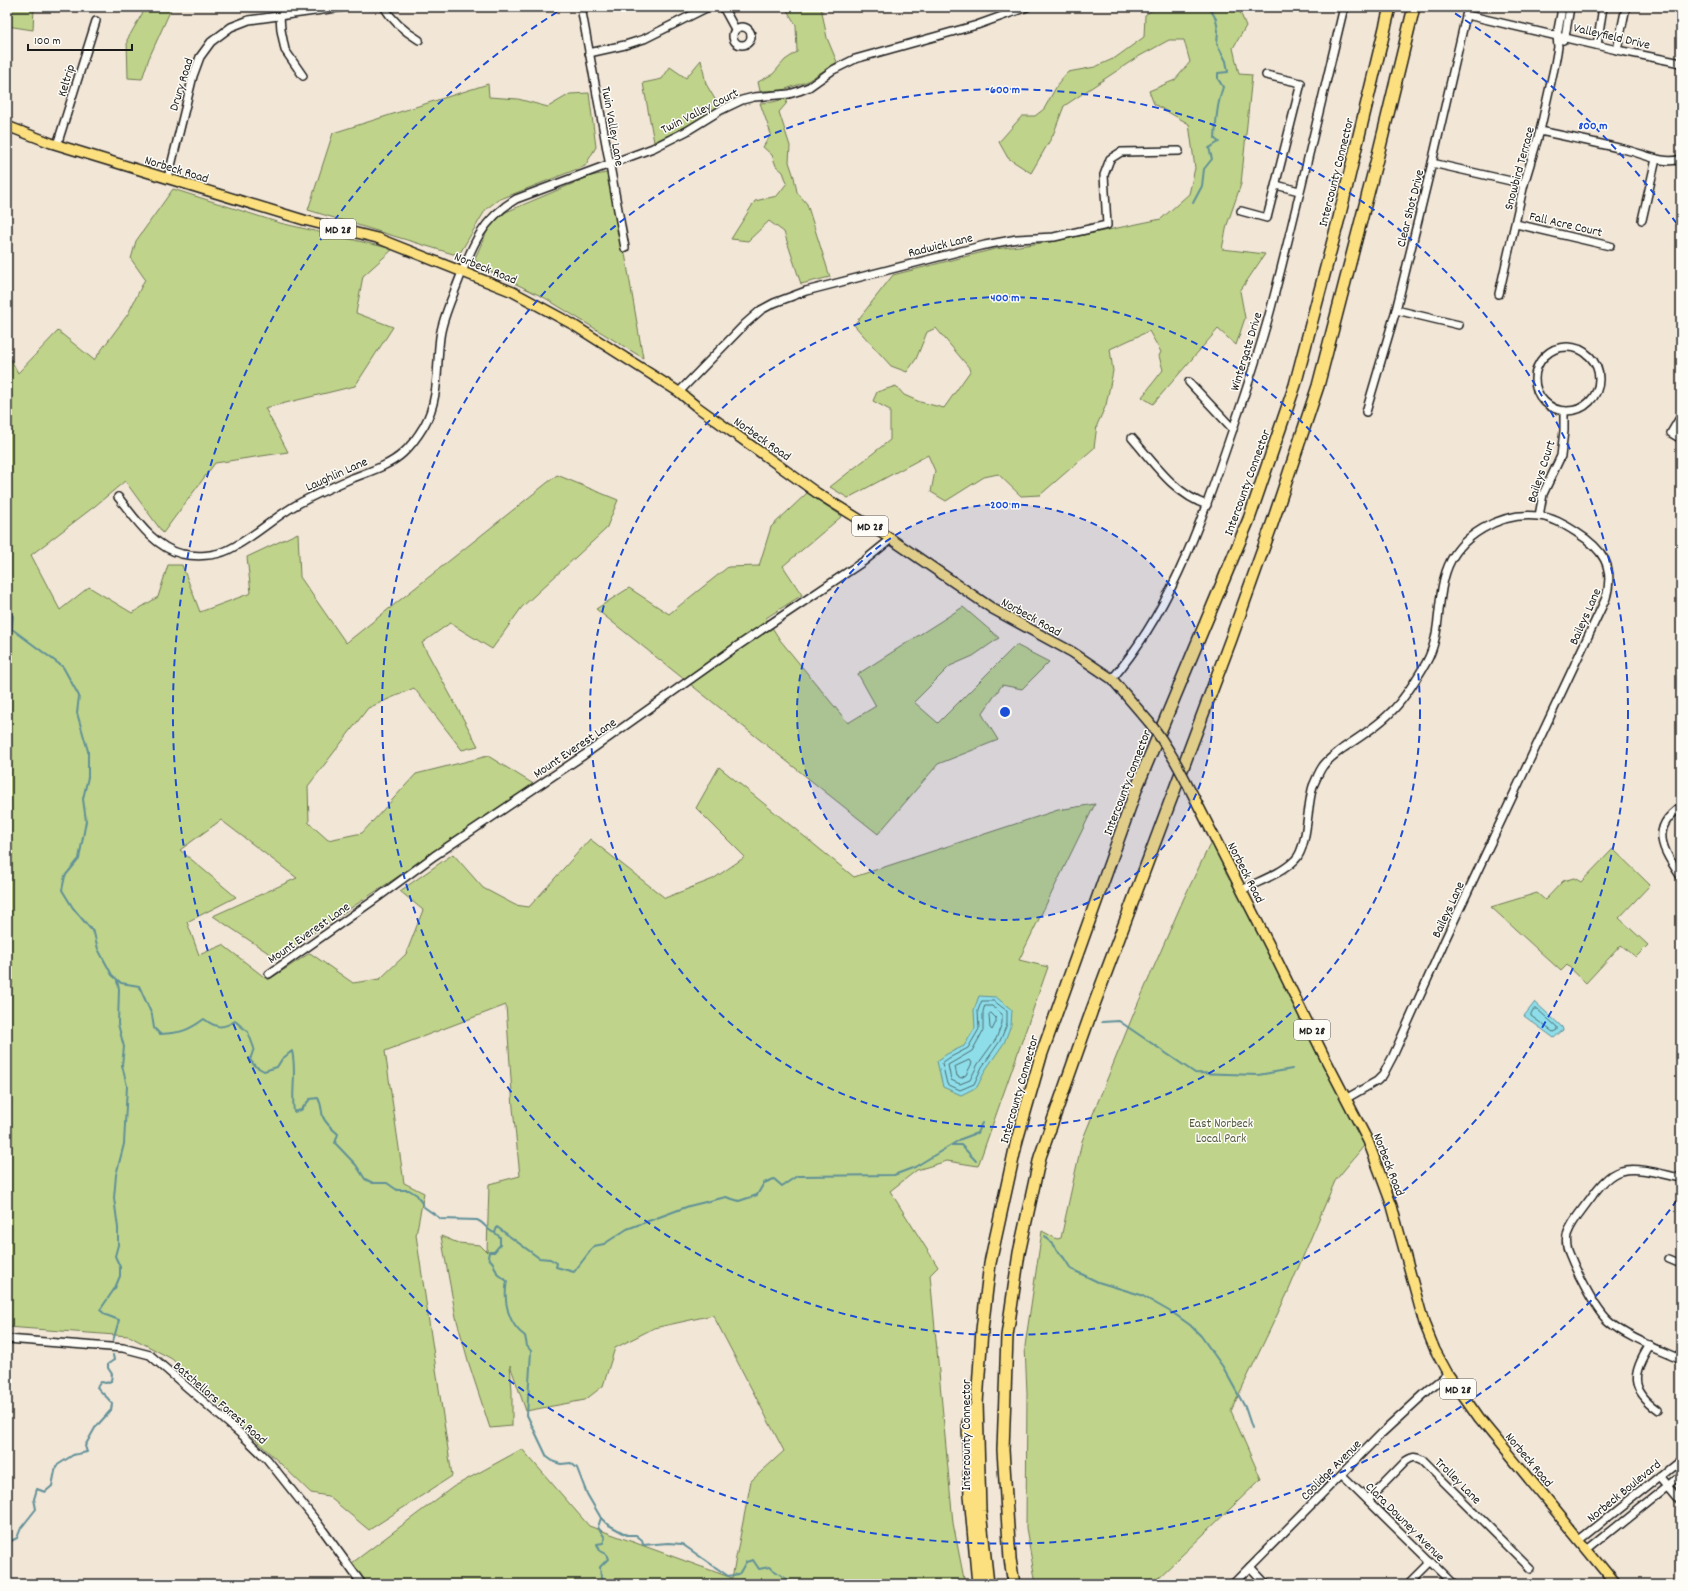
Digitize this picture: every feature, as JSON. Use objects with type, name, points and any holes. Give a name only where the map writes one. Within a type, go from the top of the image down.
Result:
[{"type":"highway","name":"Intercounty Connector","points":[[988,1584],[980,1511],[977,1403],[982,1330],[990,1263],[1017,1140],[1041,1056],[1138,787],[1249,519],[1295,385],[1339,218],[1390,7]]},
{"type":"highway","points":[[1014,1584],[1010,1559],[1003,1450],[1007,1336],[1019,1253],[1040,1157],[1092,1010],[1272,524],[1318,386],[1414,7]]},
{"type":"highway","points":[[977,1403],[968,1423],[970,1495],[978,1584]]},
{"type":"main road","name":"Norbeck Road","points":[[7,126],[57,145],[304,220],[377,238],[513,292],[572,324],[678,392],[818,493],[891,539],[993,609],[1072,652],[1112,679],[1149,722],[1161,738],[1179,768],[1242,890],[1325,1058],[1347,1098],[1377,1162],[1393,1208],[1424,1323],[1435,1350],[1448,1374],[1479,1418],[1580,1540],[1614,1584]]},
{"type":"street","name":"Drury Road","points":[[168,178],[193,76],[200,57],[211,42],[231,27],[249,20],[344,7]]},
{"type":"street","points":[[384,7],[392,20],[419,40]]},
{"type":"street","name":"Twin Valley Lane","points":[[581,7],[625,248]]},
{"type":"street","points":[[590,53],[644,39],[708,7]]},
{"type":"street","points":[[723,7],[735,29]]},
{"type":"street","name":"Twin Valley Court","points":[[462,271],[485,226],[504,206],[516,199],[669,140],[721,110],[742,100],[754,97],[777,96],[799,91],[810,87],[833,70],[855,59],[977,25],[1027,7]]},
{"type":"street","name":"Wintergate Drive","points":[[1112,679],[1140,644],[1161,608],[1178,575],[1207,505],[1233,429],[1270,309],[1344,7]]},
{"type":"street","name":"Snowbird Terrace","points":[[1499,294],[1524,184],[1540,131],[1558,47],[1557,35],[1562,14],[1561,7]]},
{"type":"street","name":"Snowbird Terrace","points":[[1558,47],[1565,37],[1570,7]]},
{"type":"street","points":[[1596,45],[1604,7]]},
{"type":"street","points":[[1617,50],[1626,7]]},
{"type":"street","name":"Valleyfield Drive","points":[[1468,11],[1596,45],[1681,63]]},
{"type":"street","name":"Clear Shot Drive","points":[[1366,412],[1396,310],[1468,11]]},
{"type":"street","points":[[280,16],[285,50],[303,76]]},
{"type":"street","name":"Keltrip","points":[[57,145],[96,21]]},
{"type":"street","points":[[1241,212],[1267,218],[1301,83],[1266,75]]},
{"type":"street","points":[[1540,131],[1629,151],[1656,159],[1676,161],[1681,159]]},
{"type":"street","name":"Radwick Lane","points":[[678,392],[745,324],[761,310],[774,303],[806,291],[985,245],[1017,239],[1054,237],[1107,226],[1104,176],[1110,159],[1121,152],[1179,151]]},
{"type":"street","points":[[1642,220],[1656,159]]},
{"type":"street","points":[[1432,163],[1524,184]]},
{"type":"street","points":[[1276,185],[1299,191]]},
{"type":"street","name":"Fall Acre Court","points":[[1516,224],[1610,246]]},
{"type":"street","name":"Laughlin Lane","points":[[118,497],[143,527],[162,544],[182,554],[204,556],[228,550],[295,505],[391,461],[411,445],[431,412],[437,383],[440,332],[462,271]]},
{"type":"street","points":[[1396,310],[1459,325]]},
{"type":"street","points":[[1563,347],[1573,347],[1582,350],[1594,361],[1599,375],[1597,390],[1591,400],[1582,407],[1564,410],[1550,406],[1541,397],[1535,379],[1537,368],[1544,357],[1553,350],[1563,347]]},
{"type":"street","points":[[1189,382],[1233,429]]},
{"type":"street","name":"Baileys Court","points":[[1539,516],[1543,494],[1561,456],[1564,431],[1564,410]]},
{"type":"street","points":[[1681,416],[1671,433],[1681,439]]},
{"type":"street","points":[[1132,438],[1180,491],[1194,501],[1207,505]]},
{"type":"street","name":"Baileys Lane","points":[[1242,890],[1287,867],[1297,859],[1302,848],[1313,786],[1323,765],[1332,756],[1391,713],[1427,662],[1432,649],[1438,621],[1439,605],[1446,572],[1458,550],[1474,534],[1493,523],[1521,516],[1539,516],[1561,522],[1593,544],[1602,554],[1608,566],[1610,585],[1606,598],[1393,1056],[1383,1075],[1377,1081],[1347,1098]]},
{"type":"street","name":"Mount Everest Lane","points":[[269,974],[434,856],[584,755],[736,647],[864,561],[891,539]]},
{"type":"street","points":[[1681,807],[1672,813],[1665,821],[1661,838],[1662,846],[1681,877]]},
{"type":"street","points":[[1681,1178],[1634,1170],[1622,1170],[1617,1172],[1609,1177],[1595,1192],[1574,1221],[1567,1234],[1566,1243],[1568,1252],[1600,1312],[1618,1329],[1681,1359]]},
{"type":"street","points":[[1668,1259],[1681,1264]]},
{"type":"street","name":"Batchellors Forest Road","points":[[7,1338],[123,1348],[150,1355],[239,1432],[267,1459],[317,1522],[362,1584]]},
{"type":"street","points":[[1650,1345],[1644,1354],[1638,1369],[1636,1385],[1646,1401],[1660,1410]]},
{"type":"street","name":"Coolidge Avenue","points":[[1233,1584],[1382,1433],[1448,1374]]},
{"type":"street","name":"Trolley Lane","points":[[1368,1500],[1406,1461],[1412,1457],[1417,1457],[1422,1460],[1530,1568]]},
{"type":"street","name":"Norbeck Boulevard","points":[[1580,1540],[1681,1459]]},
{"type":"street","name":"Clara Downey Avenue","points":[[1342,1475],[1453,1584]]},
{"type":"street","points":[[1661,1475],[1681,1500]]},
{"type":"street","name":"Norbeck Boulevard","points":[[1588,1550],[1681,1475]]},
{"type":"street","points":[[1409,1584],[1431,1562]]},
{"type":"street","points":[[1250,1567],[1266,1584]]},
{"type":"green space","points":[[7,7],[34,7],[33,30],[7,26]]},
{"type":"green space","points":[[146,7],[172,7],[149,58],[142,79],[128,78],[127,40]]},
{"type":"green space","points":[[785,7],[821,7],[827,38],[837,62],[806,82],[783,90],[760,91],[758,82],[773,74],[785,60],[797,52],[796,25]]},
{"type":"green space","points":[[1157,7],[1238,7],[1246,26],[1233,48],[1239,74],[1252,75],[1241,184],[1227,225],[1222,249],[1265,254],[1240,291],[1245,318],[1236,345],[1218,329],[1153,404],[1142,397],[1163,370],[1159,356],[1161,352],[1149,331],[1110,349],[1113,371],[1106,405],[1097,425],[1094,448],[1040,495],[1021,496],[998,474],[984,477],[946,501],[931,492],[935,471],[928,455],[848,498],[830,487],[890,440],[890,410],[873,401],[877,392],[896,386],[904,395],[920,402],[944,408],[971,370],[936,328],[927,332],[916,359],[907,372],[891,366],[854,325],[893,275],[995,249],[1050,242],[1161,219],[1189,194],[1195,168],[1189,124],[1154,104],[1149,91],[1175,80],[1190,62],[1184,40],[1169,40],[1136,58],[1064,106],[1053,135],[1031,173],[1008,158],[999,142],[1022,116],[1035,116],[1044,109],[1059,82],[1068,72],[1095,67],[1115,58],[1144,37],[1145,15]]},
{"type":"green space","points":[[701,60],[706,84],[719,106],[693,123],[654,142],[643,83],[662,79],[670,67],[686,78]]},
{"type":"green space","points":[[488,84],[489,97],[518,99],[548,107],[570,94],[589,93],[596,147],[585,166],[498,200],[486,209],[460,253],[453,254],[308,210],[333,133]]},
{"type":"green space","points":[[788,98],[786,104],[779,112],[790,146],[789,162],[797,192],[807,204],[830,277],[801,284],[784,232],[769,221],[748,241],[731,239],[755,201],[777,196],[787,183],[783,172],[776,166],[772,155],[763,147],[771,134],[760,103],[773,102]]},
{"type":"green space","points":[[611,172],[643,358],[545,298],[479,266],[475,258],[490,225],[506,212],[591,176]]},
{"type":"green space","points":[[173,189],[280,223],[393,249],[363,276],[356,313],[393,327],[355,386],[265,408],[288,452],[215,463],[163,533],[125,481],[31,555],[60,610],[89,587],[132,613],[158,597],[168,565],[182,565],[200,612],[251,593],[247,557],[298,533],[300,577],[346,643],[557,475],[618,500],[606,529],[522,607],[492,649],[450,623],[422,643],[478,746],[462,750],[414,688],[368,708],[308,786],[309,823],[328,840],[362,833],[416,774],[488,756],[535,785],[276,958],[213,916],[297,878],[221,820],[180,850],[236,897],[187,922],[199,955],[223,945],[268,980],[310,953],[353,983],[380,979],[406,954],[423,910],[400,891],[453,854],[483,888],[515,905],[529,907],[590,839],[665,898],[713,879],[745,857],[696,808],[719,767],[854,877],[1058,810],[1095,804],[1019,960],[1048,967],[978,1166],[947,1161],[917,1170],[890,1191],[938,1267],[930,1275],[953,1523],[965,1584],[362,1584],[348,1566],[453,1487],[522,1449],[589,1526],[732,1578],[751,1481],[784,1451],[713,1315],[654,1328],[615,1348],[603,1386],[585,1400],[526,1411],[510,1365],[512,1426],[490,1428],[469,1364],[456,1317],[441,1236],[458,1243],[480,1245],[487,1252],[489,1184],[520,1176],[513,1108],[506,1005],[385,1051],[404,1183],[424,1193],[416,1235],[452,1476],[369,1530],[328,1496],[311,1493],[172,1359],[129,1336],[7,1327],[7,352],[18,373],[58,331],[94,360],[128,314],[145,279],[131,259],[136,241]]},
{"type":"green space","points":[[807,493],[842,516],[783,566],[802,595],[766,618],[780,640],[848,723],[876,706],[858,674],[963,607],[999,638],[973,656],[950,666],[914,702],[938,723],[1016,645],[1049,662],[1022,689],[1002,685],[982,714],[998,740],[938,764],[878,834],[596,609],[629,588],[669,614],[728,567],[759,566],[771,527]]},
{"type":"green space","name":"East Norbeck Local Park","points":[[1213,838],[1368,1141],[1335,1181],[1288,1292],[1231,1411],[1261,1479],[1152,1584],[1036,1584],[1026,1528],[1027,1393],[1025,1346],[1042,1231],[1057,1239],[1061,1238],[1082,1141],[1136,1008],[1184,898]]},
{"type":"green space","points":[[1613,849],[1650,885],[1619,918],[1648,945],[1636,957],[1621,945],[1586,983],[1567,965],[1561,971],[1491,907],[1537,893],[1545,900],[1563,881],[1574,878],[1581,882]]},
{"type":"water","points":[[979,996],[996,997],[1012,1010],[1011,1025],[1004,1043],[986,1069],[977,1087],[961,1095],[943,1087],[937,1061],[947,1054],[964,1046],[975,1028],[974,1010]]},
{"type":"water","points":[[1535,1002],[1562,1027],[1563,1030],[1554,1038],[1524,1016]]},
{"type":"waterway","points":[[1193,203],[1202,186],[1204,169],[1212,159],[1209,148],[1219,142],[1215,139],[1218,106],[1223,87],[1218,79],[1218,73],[1228,72],[1226,61],[1217,44],[1218,31],[1216,19],[1209,7]]},
{"type":"waterway","points":[[7,608],[13,616],[12,629],[63,667],[79,696],[77,713],[88,751],[88,777],[83,799],[86,821],[79,859],[65,876],[62,890],[73,908],[94,933],[98,949],[112,975],[121,983],[139,986],[152,1015],[154,1028],[160,1034],[184,1031],[204,1019],[216,1026],[223,1026],[235,1021],[248,1032],[254,1048],[250,1060],[255,1066],[264,1071],[277,1067],[282,1059],[292,1051],[294,1066],[294,1112],[301,1110],[310,1099],[318,1098],[324,1120],[338,1134],[335,1143],[356,1165],[365,1179],[373,1183],[387,1183],[397,1190],[409,1190],[417,1195],[424,1207],[441,1219],[477,1220],[490,1231],[495,1233],[497,1227],[539,1258],[550,1259],[557,1263],[556,1267],[574,1272],[594,1246],[604,1244],[627,1229],[689,1206],[726,1197],[739,1201],[757,1195],[764,1183],[774,1179],[782,1186],[797,1176],[894,1175],[915,1167],[961,1139],[977,1133],[982,1123]]},
{"type":"waterway","points":[[113,1341],[119,1320],[106,1315],[100,1310],[115,1288],[120,1276],[120,1267],[115,1256],[118,1245],[118,1228],[114,1198],[116,1175],[124,1144],[127,1086],[122,1065],[124,1047],[118,1024],[119,989],[117,981]]},
{"type":"waterway","points":[[1102,1022],[1119,1021],[1195,1073],[1258,1075],[1292,1069]]},
{"type":"waterway","points":[[952,1145],[961,1145],[976,1161]]},
{"type":"waterway","points":[[495,1233],[500,1237],[500,1245],[494,1252],[489,1252],[488,1257],[493,1263],[498,1275],[507,1281],[506,1304],[508,1312],[514,1325],[525,1336],[527,1346],[531,1351],[527,1415],[547,1457],[554,1462],[561,1464],[571,1463],[577,1468],[587,1494],[601,1518],[607,1524],[627,1535],[636,1535],[642,1540],[643,1545],[668,1543],[682,1544],[728,1576],[739,1574],[746,1562],[753,1560],[759,1569],[769,1567],[794,1584]]},
{"type":"waterway","points":[[1045,1236],[1064,1258],[1071,1269],[1098,1282],[1141,1295],[1176,1315],[1190,1325],[1201,1336],[1223,1367],[1245,1407],[1252,1428]]},
{"type":"waterway","points":[[7,1543],[17,1538],[21,1528],[36,1509],[34,1499],[37,1489],[45,1492],[52,1486],[56,1466],[73,1455],[87,1452],[85,1446],[95,1428],[111,1410],[112,1404],[109,1399],[97,1387],[101,1382],[106,1383],[111,1381],[112,1374],[108,1368],[108,1364],[114,1360],[113,1355]]},
{"type":"waterway","points":[[601,1518],[598,1527],[605,1538],[603,1543],[597,1544],[600,1551],[606,1554],[608,1559],[600,1567],[601,1578],[605,1584]]}]
